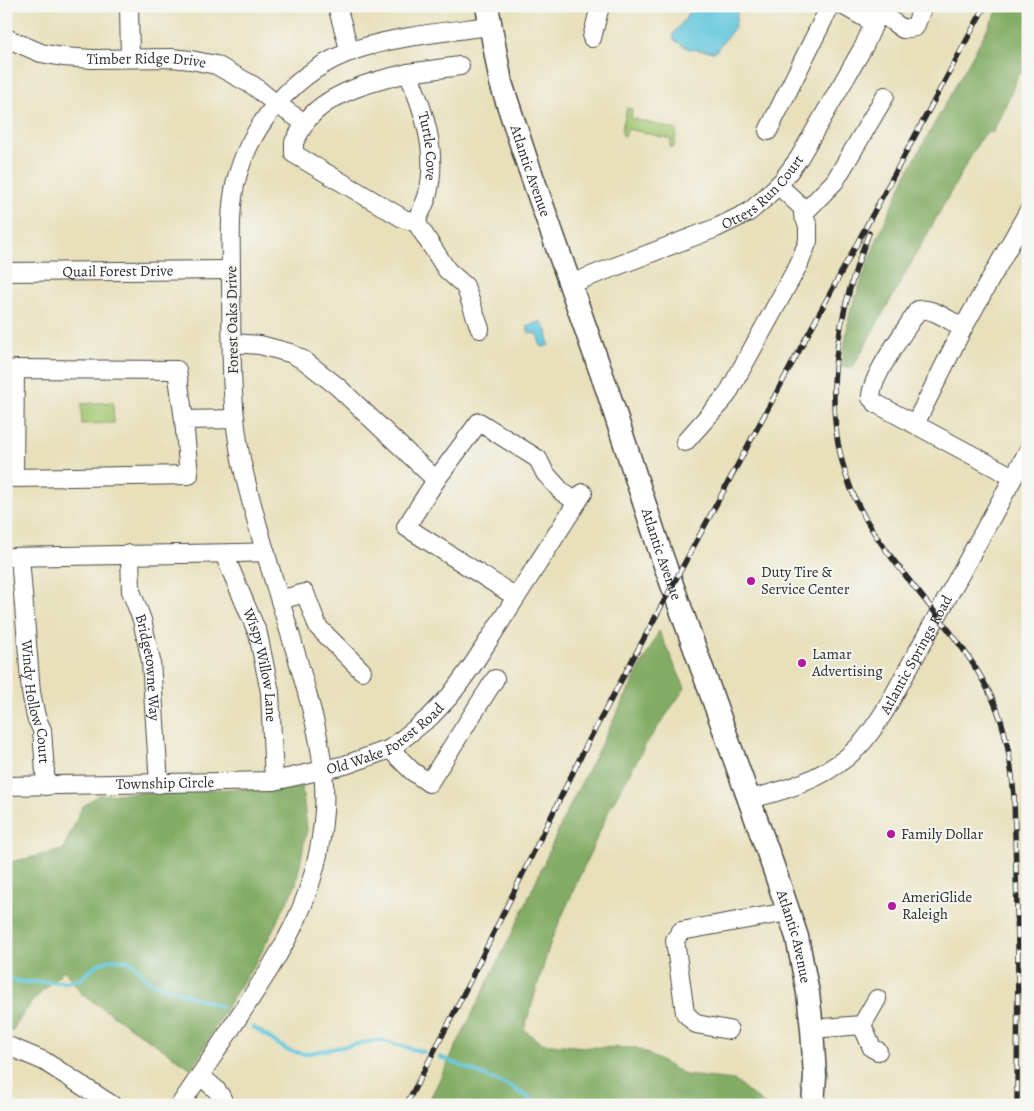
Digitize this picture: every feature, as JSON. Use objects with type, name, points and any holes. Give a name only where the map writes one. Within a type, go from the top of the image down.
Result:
[{"type":"main road","name":"Atlantic Avenue","points":[[488,16],[501,83],[658,545],[797,937],[808,993],[812,1030],[815,1076],[813,1105]]},
{"type":"street","points":[[129,6],[130,58]]},
{"type":"street","points":[[336,6],[350,52]]},
{"type":"street","points":[[592,38],[600,6]]},
{"type":"street","points":[[768,130],[830,6]]},
{"type":"street","points":[[844,6],[903,29],[915,27],[923,6]]},
{"type":"street","name":"Forest Oaks Drive","points":[[323,770],[314,718],[243,467],[235,419],[231,270],[232,202],[238,173],[250,143],[276,104],[306,76],[350,52],[488,16]]},
{"type":"street","name":"Otters Run Court","points":[[570,284],[716,228],[749,212],[778,185],[799,158],[864,46],[876,18]]},
{"type":"street","name":"Timber Ridge Drive","points":[[6,38],[41,53],[63,57],[191,60],[216,65],[254,86],[276,104]]},
{"type":"street","points":[[460,66],[408,73],[374,81],[336,98],[312,113],[294,142],[294,154],[404,219],[416,222],[447,270],[465,286],[480,329]]},
{"type":"street","name":"Turtle Cove","points":[[408,73],[420,100],[432,156],[432,172],[428,195],[416,222]]},
{"type":"street","points":[[778,185],[806,211],[835,181],[885,96]]},
{"type":"street","points":[[276,104],[305,123]]},
{"type":"street","points":[[915,424],[963,328],[1028,212]]},
{"type":"street","points":[[685,442],[727,395],[800,264],[808,241],[808,226],[803,214]]},
{"type":"street","name":"Quail Forest Drive","points":[[6,272],[231,270]]},
{"type":"street","points":[[963,328],[931,311],[918,310],[876,378],[871,390],[871,398],[877,404],[1014,478]]},
{"type":"street","points":[[232,343],[260,345],[290,353],[305,361],[338,387],[436,480],[406,527],[516,598]]},
{"type":"street","points":[[15,369],[177,370],[184,420],[189,475],[14,478],[15,369]]},
{"type":"street","points":[[184,420],[235,419]]},
{"type":"street","name":"Old Wake Forest Road","points":[[180,1105],[282,951],[307,898],[317,864],[320,842],[324,797],[323,770],[345,765],[390,749],[430,717],[450,696],[474,663],[580,497],[562,492],[545,473],[538,459],[479,422],[436,480]]},
{"type":"street","name":"Atlantic Springs Road","points":[[749,799],[776,793],[817,775],[848,756],[870,733],[886,710],[1028,451]]},
{"type":"street","points":[[13,557],[266,552]]},
{"type":"street","name":"Bridgetowne Way","points":[[130,554],[131,591],[142,620],[151,661],[159,784]]},
{"type":"street","name":"Wispy Willow Lane","points":[[224,554],[258,634],[270,692],[274,781]]},
{"type":"street","name":"Windy Hollow Court","points":[[13,557],[31,692],[36,717],[42,730],[46,786]]},
{"type":"street","points":[[280,600],[305,593],[318,627],[362,671]]},
{"type":"street","points":[[390,749],[412,771],[429,784],[495,679]]},
{"type":"street","name":"Township Circle","points":[[6,786],[274,781],[323,770]]},
{"type":"street","points":[[730,1030],[696,1024],[685,1012],[675,940],[681,931],[788,912]]},
{"type":"street","points":[[862,1025],[877,1000]]},
{"type":"street","points":[[812,1030],[862,1025]]},
{"type":"street","points":[[862,1025],[872,1048],[878,1052]]},
{"type":"street","points":[[6,1045],[44,1061],[112,1105]]},
{"type":"street","points":[[200,1076],[216,1089],[224,1105]]},
{"type":"green space","points":[[1000,6],[1028,6],[1028,73],[1018,74],[992,134],[989,131],[981,138],[853,367],[841,367],[850,312],[878,237],[907,173]]},
{"type":"green space","points":[[627,108],[632,109],[631,118],[677,130],[674,147],[670,147],[671,139],[628,129],[625,136],[623,136],[622,129]]},
{"type":"green space","points":[[113,402],[114,423],[82,424],[81,404]]},
{"type":"green space","points":[[659,631],[685,688],[646,744],[610,808],[551,941],[524,1030],[541,1043],[586,1047],[637,1048],[686,1075],[734,1080],[765,1105],[427,1105],[520,917],[567,811]]},
{"type":"green space","points":[[302,787],[307,829],[296,884],[258,959],[231,1000],[192,1069],[83,995],[64,970],[31,1003],[11,1032],[6,1030],[6,863],[63,850],[82,807],[98,795]]},
{"type":"water","points":[[685,6],[738,6],[735,27],[715,52],[689,49],[674,40],[673,34],[686,18],[689,11]]},
{"type":"water","points":[[542,322],[547,331],[549,345],[544,347],[541,346],[537,334],[529,333],[527,326]]},
{"type":"waterway","points":[[6,978],[22,982],[66,982],[82,978],[96,965],[113,959],[131,962],[149,981],[221,1007]]},
{"type":"waterway","points":[[253,1027],[287,1050],[304,1054],[379,1040],[424,1052]]},
{"type":"waterway","points":[[440,1057],[511,1087],[540,1105]]},
{"type":"railway","points":[[406,1105],[453,1015],[587,744],[985,6]]},
{"type":"railway","points":[[869,233],[845,307],[838,345],[834,384],[835,422],[842,460],[854,496],[873,531],[967,655],[993,700],[1002,723],[1010,759],[1014,796],[1018,947],[1017,1105]]},
{"type":"railway","points":[[1023,989],[1028,1019]]},
{"type":"place","name":"Duty Tire & Service Center","points":[[751,581]]},
{"type":"place","name":"Lamar Advertising","points":[[802,663]]},
{"type":"place","name":"Family Dollar","points":[[891,834]]},
{"type":"place","name":"AmeriGlide Raleigh","points":[[892,906]]}]
